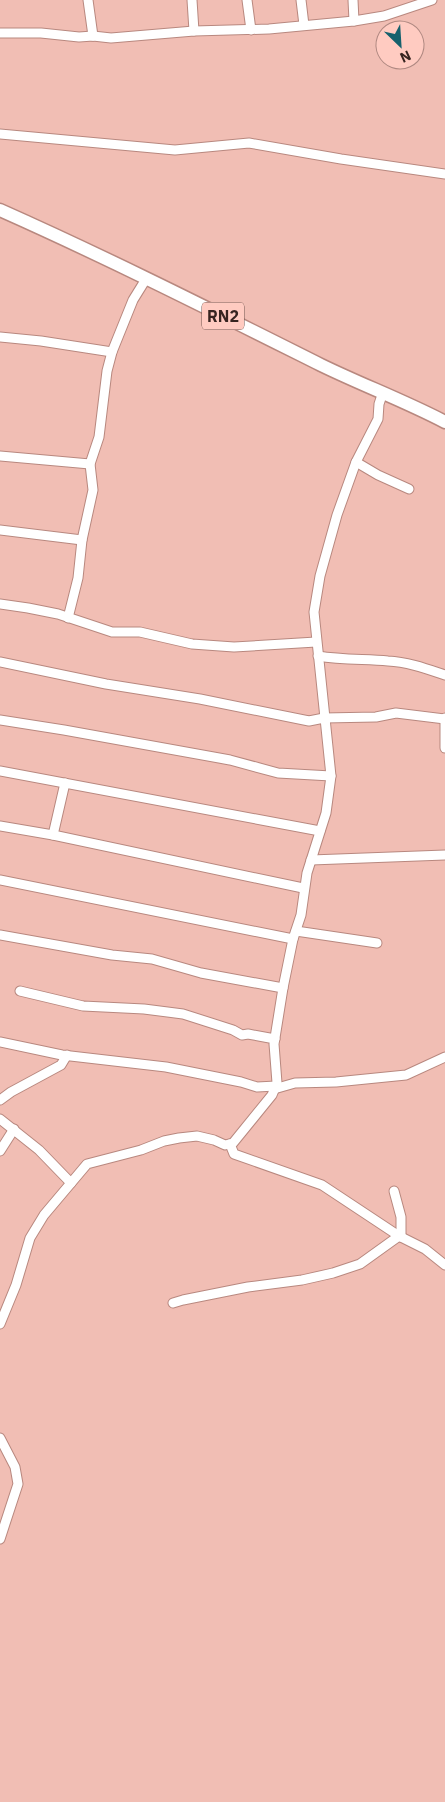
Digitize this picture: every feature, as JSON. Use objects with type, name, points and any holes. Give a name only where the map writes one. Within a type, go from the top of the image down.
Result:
[{"type":"highway","name":"RN2","points":[[0,210],[445,422]]},
{"type":"street","points":[[88,0],[93,36]]},
{"type":"street","points":[[192,0],[194,31]]},
{"type":"street","points":[[247,0],[251,30]]},
{"type":"street","points":[[301,0],[304,25]]},
{"type":"street","points":[[353,0],[354,21]]},
{"type":"street","points":[[0,33],[41,33],[111,38],[194,31],[251,30],[354,21],[384,16],[432,0]]},
{"type":"street","points":[[0,134],[175,150],[249,143],[445,174]]},
{"type":"street","points":[[68,618],[78,578],[82,540],[93,490],[90,464],[99,437],[107,371],[112,352],[133,300],[146,279]]},
{"type":"street","points":[[0,337],[41,340],[112,352]]},
{"type":"street","points":[[0,1324],[16,1285],[30,1238],[44,1215],[87,1164],[141,1150],[164,1141],[197,1136],[225,1145],[233,1144],[272,1095],[275,1088],[275,1039],[283,988],[301,915],[303,888],[329,796],[331,776],[314,612],[320,576],[337,515],[356,462],[378,419],[379,404],[383,392]]},
{"type":"street","points":[[0,456],[90,464]]},
{"type":"street","points":[[356,462],[378,475],[409,489]]},
{"type":"street","points":[[0,530],[82,540]]},
{"type":"street","points":[[0,604],[28,608],[68,618],[112,632],[140,632],[192,644],[234,647],[316,642]]},
{"type":"street","points":[[318,656],[389,661],[418,666],[445,675]]},
{"type":"street","points":[[0,662],[106,684],[309,721],[324,718],[376,717],[396,714],[445,719],[445,748]]},
{"type":"street","points":[[0,720],[230,760],[278,773],[331,776]]},
{"type":"street","points":[[0,772],[320,831]]},
{"type":"street","points":[[53,835],[65,783]]},
{"type":"street","points":[[0,826],[53,835],[303,888]]},
{"type":"street","points":[[311,860],[445,854]]},
{"type":"street","points":[[0,880],[295,935],[377,943]]},
{"type":"street","points":[[0,935],[112,956],[152,960],[201,973],[283,988]]},
{"type":"street","points":[[20,991],[83,1006],[144,1008],[183,1014],[233,1030],[242,1035],[248,1034],[275,1039]]},
{"type":"street","points":[[0,1042],[67,1055],[166,1067],[241,1082],[257,1088],[275,1088],[296,1083],[336,1082],[406,1075],[445,1057]]},
{"type":"street","points":[[0,1100],[11,1092],[62,1065],[67,1055]]},
{"type":"street","points":[[0,1119],[39,1150],[71,1183]]},
{"type":"street","points":[[0,1151],[14,1129]]},
{"type":"street","points":[[230,1144],[234,1154],[322,1185],[400,1237],[425,1249],[445,1265]]},
{"type":"street","points":[[394,1191],[400,1216],[400,1237]]},
{"type":"street","points":[[173,1303],[248,1287],[302,1280],[333,1273],[360,1264],[400,1237]]},
{"type":"street","points":[[0,1438],[15,1467],[18,1484],[0,1539]]}]
